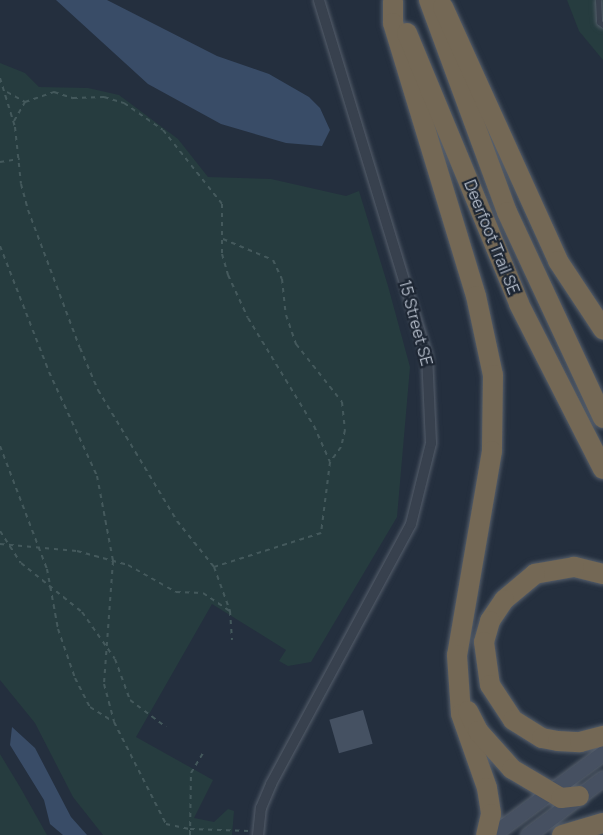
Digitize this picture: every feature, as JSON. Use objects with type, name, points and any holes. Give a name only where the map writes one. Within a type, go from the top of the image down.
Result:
[{"type":"highway","name":"Deerfoot Trail SE","points":[[393,0],[519,304],[603,469]]},
{"type":"highway","points":[[393,0],[393,23],[476,296],[493,375],[492,451],[459,628],[461,714],[489,802],[491,814],[486,835]]},
{"type":"highway","name":"Deerfoot Trail SE","points":[[429,0],[507,212],[603,418]]},
{"type":"highway","points":[[440,0],[548,241],[574,289],[603,329]]},
{"type":"highway","points":[[603,573],[574,567],[536,574],[504,600],[490,621],[484,642],[490,685],[513,720],[542,738],[558,741],[580,742],[603,736]]},
{"type":"highway","points":[[461,691],[471,719],[497,754],[550,793],[561,798],[579,796]]},
{"type":"highway","points":[[562,835],[603,823]]},
{"type":"main road","points":[[492,835],[603,753]]},
{"type":"main road","points":[[528,835],[603,778]]},
{"type":"street","name":"15 Street SE","points":[[258,833],[261,808],[271,784],[411,524],[431,443],[427,356],[319,0]]},
{"type":"lane","points":[[598,0],[599,21],[603,25]]},
{"type":"path","points":[[0,78],[7,92],[14,121],[21,184],[28,210],[98,390],[177,521],[214,567],[230,611],[232,640]]},
{"type":"path","points":[[7,92],[25,102]]},
{"type":"path","points":[[14,121],[25,102],[54,92],[73,98],[104,97],[140,113],[163,130],[189,159],[222,204],[222,254],[248,318],[314,426],[330,462]]},
{"type":"path","points":[[0,162],[20,159]]},
{"type":"path","points":[[214,567],[321,533],[330,462],[340,447],[345,430],[342,402],[296,344],[286,315],[282,279],[273,260],[223,239]]},
{"type":"path","points":[[0,246],[49,372],[97,476],[113,561],[104,684],[114,722],[166,824],[190,830],[258,833]]},
{"type":"path","points":[[0,446],[39,547],[51,588],[58,629],[75,678],[90,707],[114,722]]},
{"type":"path","points":[[0,531],[6,544],[51,588],[82,612],[107,648],[130,700],[166,728]]},
{"type":"path","points":[[0,544],[77,551],[113,561],[176,592],[203,593],[230,611]]},
{"type":"path","points":[[190,835],[191,773],[204,750]]},
{"type":"green space","points":[[567,0],[603,0],[603,60],[579,31]]},
{"type":"green space","points":[[0,63],[25,73],[39,87],[88,88],[119,95],[178,139],[208,177],[271,179],[346,196],[359,191],[388,286],[410,367],[397,517],[311,662],[288,666],[279,661],[286,650],[212,604],[136,737],[213,780],[194,818],[214,822],[228,809],[234,811],[232,835],[103,835],[73,797],[35,723],[0,680]]},
{"type":"green space","points":[[0,754],[20,787],[47,835],[0,835]]},
{"type":"water","points":[[56,0],[107,0],[217,56],[269,74],[309,97],[320,108],[330,130],[322,146],[286,143],[221,124],[148,84]]},
{"type":"water","points":[[12,727],[35,748],[71,817],[87,835],[63,835],[50,824],[44,800],[10,745]]},
{"type":"building","points":[[363,710],[373,744],[339,753],[329,720]]}]
